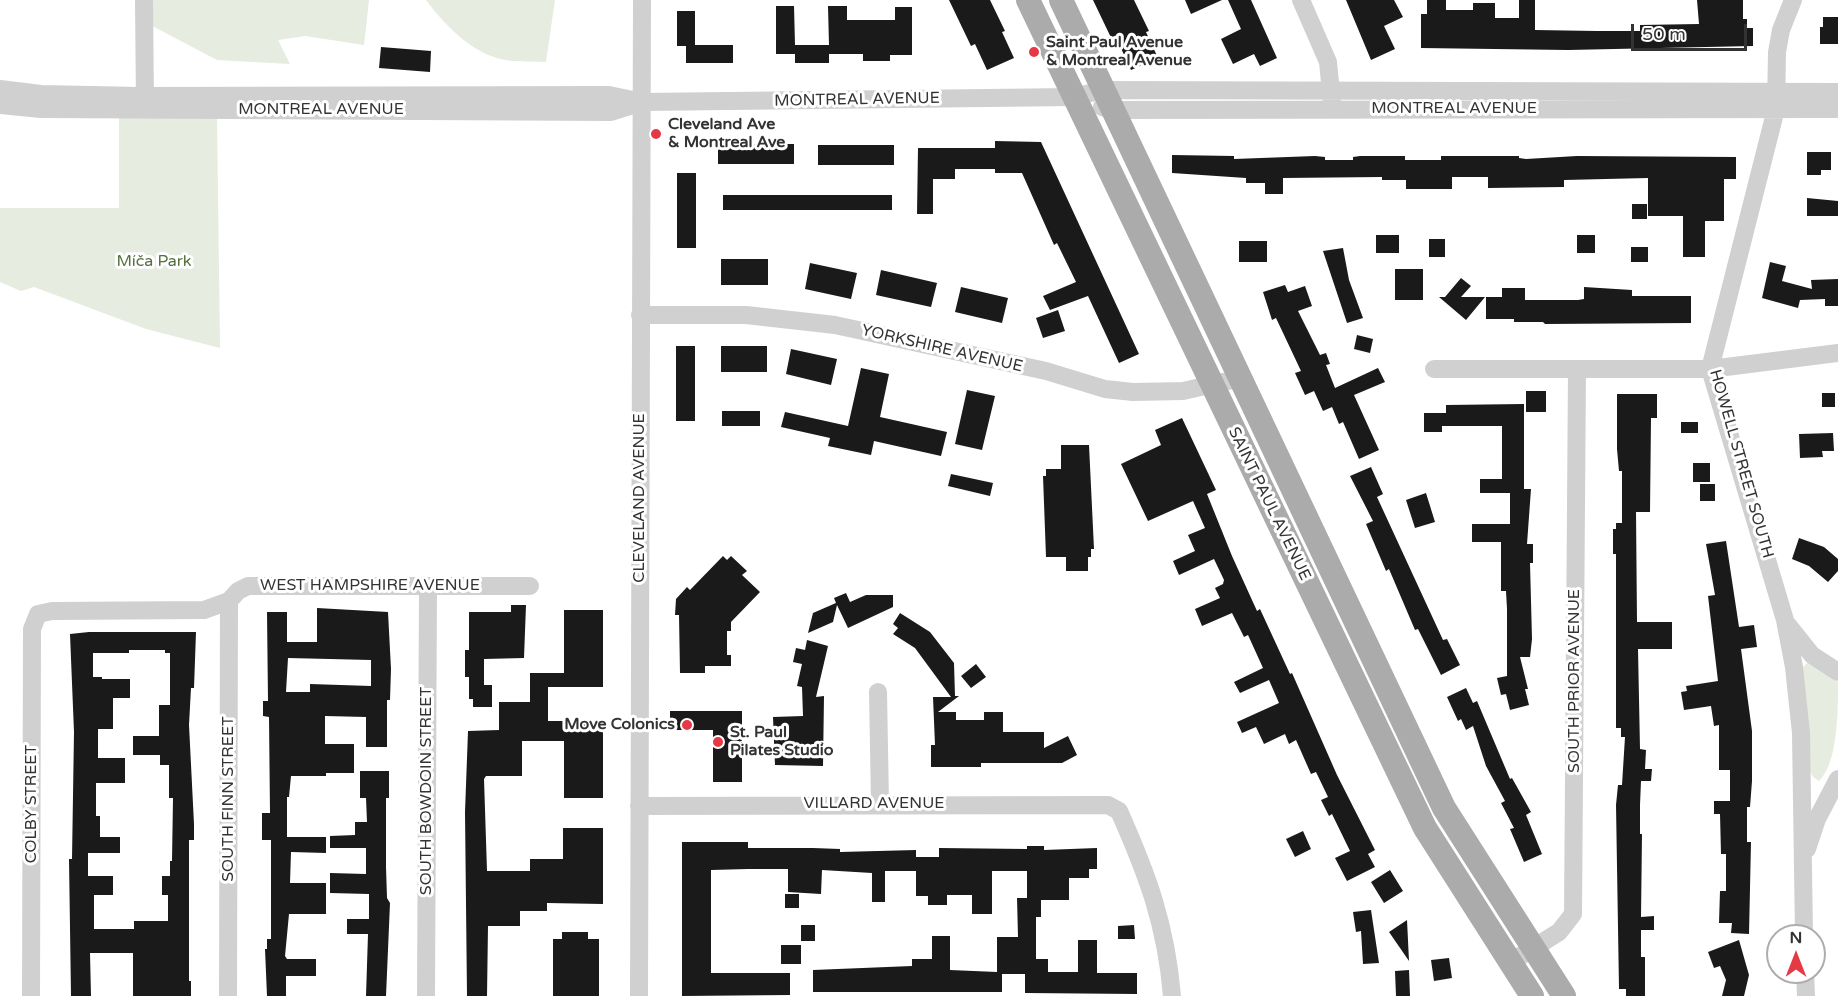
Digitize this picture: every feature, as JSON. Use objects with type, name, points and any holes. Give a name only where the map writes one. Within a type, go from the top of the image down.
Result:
[{"type":"main road","name":"SAINT PAUL AVENUE","points":[[1028,0],[1425,828],[1532,996]]},
{"type":"main road","name":"SAINT PAUL AVENUE","points":[[1061,0],[1444,808],[1564,996]]},
{"type":"street","points":[[144,0],[145,102]]},
{"type":"street","name":"CLEVELAND AVENUE","points":[[639,996],[642,0]]},
{"type":"street","points":[[1300,0],[1328,62],[1332,100]]},
{"type":"street","name":"HOWELL STREET SOUTH","points":[[1793,0],[1781,30],[1777,52],[1776,101],[1710,369],[1785,620],[1800,718],[1804,924]]},
{"type":"street","name":"MONTREAL AVENUE","points":[[0,90],[145,102]]},
{"type":"street","name":"MONTREAL AVENUE","points":[[1776,101],[1838,92]]},
{"type":"street","name":"MONTREAL AVENUE","points":[[0,105],[40,109],[145,102],[609,94],[642,102],[1073,97],[1108,100],[1776,101],[1838,109]]},
{"type":"street","name":"YORKSHIRE AVENUE","points":[[640,315],[746,315],[835,325],[1046,371],[1105,389],[1133,392],[1167,392],[1212,386],[1241,378]]},
{"type":"street","points":[[1434,369],[1710,369],[1838,353]]},
{"type":"street","name":"SOUTH PRIOR AVENUE","points":[[1511,962],[1568,924],[1573,914],[1577,369]]},
{"type":"street","name":"WEST HAMPSHIRE AVENUE","points":[[38,614],[52,611],[204,610],[229,601],[238,591],[248,586],[530,586]]},
{"type":"street","name":"SOUTH BOWDOIN STREET","points":[[426,996],[428,586]]},
{"type":"street","name":"SOUTH FINN STREET","points":[[228,996],[229,601]]},
{"type":"street","name":"COLBY STREET","points":[[31,996],[32,629],[38,614]]},
{"type":"street","points":[[1785,620],[1812,655],[1838,672]]},
{"type":"street","points":[[878,692],[880,803]]},
{"type":"street","points":[[1803,865],[1817,819],[1838,779]]},
{"type":"street","name":"VILLARD AVENUE","points":[[639,806],[880,803],[1108,804],[1119,812],[1150,884],[1165,936],[1172,996]]},
{"type":"green space","points":[[139,0],[369,0],[364,45],[305,36],[278,40],[290,64],[217,60],[139,19]]},
{"type":"green space","points":[[426,0],[555,0],[546,62],[507,60],[474,48],[456,34]]},
{"type":"green space","name":"Míča Park","points":[[119,116],[217,116],[220,348],[146,329],[34,287],[21,291],[0,282],[0,208],[119,208]]},
{"type":"green space","points":[[1808,662],[1838,682],[1836,736],[1830,762],[1819,781],[1810,771],[1802,668]]},
{"type":"building","points":[[949,0],[990,0],[1005,31],[1002,32],[1014,58],[987,70],[975,44],[971,46]]},
{"type":"building","points":[[1093,0],[1134,0],[1149,31],[1146,32],[1158,58],[1131,70],[1119,44],[1115,46]]},
{"type":"building","points":[[1185,0],[1222,0],[1191,14]]},
{"type":"building","points":[[1228,0],[1251,0],[1277,58],[1260,66],[1254,54],[1233,64],[1221,39],[1241,29]]},
{"type":"building","points":[[1346,0],[1394,0],[1403,17],[1384,26],[1395,49],[1371,60]]},
{"type":"building","points":[[1427,0],[1446,0],[1446,10],[1473,10],[1473,3],[1495,3],[1495,18],[1519,18],[1519,0],[1535,0],[1535,30],[1640,31],[1640,25],[1699,24],[1697,0],[1743,0],[1743,19],[1747,19],[1747,28],[1753,28],[1753,46],[1568,50],[1421,48],[1421,14],[1427,14]]},
{"type":"building","points":[[776,6],[794,6],[795,45],[829,45],[828,6],[847,6],[847,20],[895,20],[895,7],[912,7],[912,55],[890,55],[890,61],[863,61],[863,54],[829,54],[829,63],[795,63],[795,54],[776,54]]},
{"type":"building","points":[[677,11],[695,11],[695,45],[733,45],[733,63],[686,63],[686,46],[677,46]]},
{"type":"building","points":[[1823,17],[1838,17],[1838,44],[1820,44],[1820,27],[1823,27]]},
{"type":"building","points":[[381,47],[431,51],[430,72],[379,68]]},
{"type":"building","points":[[995,141],[1041,142],[1139,354],[1119,363],[1088,296],[1050,310],[1043,296],[1076,282],[1057,243],[1054,245],[1022,173],[995,173],[995,169],[955,169],[955,179],[933,179],[933,214],[917,214],[918,148],[995,148]]},
{"type":"building","points":[[718,144],[794,144],[794,164],[718,164]]},
{"type":"building","points":[[818,145],[894,145],[894,165],[818,165]]},
{"type":"building","points":[[1807,152],[1831,152],[1831,170],[1821,170],[1821,175],[1807,175]]},
{"type":"building","points":[[1172,155],[1234,156],[1234,159],[1315,156],[1325,157],[1325,160],[1353,160],[1353,157],[1360,156],[1405,156],[1405,160],[1441,160],[1441,156],[1519,156],[1519,158],[1526,159],[1577,156],[1736,157],[1736,179],[1724,179],[1724,221],[1705,221],[1705,257],[1683,257],[1683,216],[1648,216],[1648,178],[1564,180],[1564,187],[1488,188],[1488,177],[1452,177],[1452,189],[1406,189],[1406,180],[1382,180],[1382,177],[1283,178],[1283,194],[1265,194],[1265,183],[1246,183],[1246,178],[1172,173]]},
{"type":"building","points":[[677,173],[696,173],[696,248],[677,248]]},
{"type":"building","points":[[723,195],[892,195],[892,210],[723,210]]},
{"type":"building","points":[[1807,198],[1838,201],[1838,216],[1807,216]]},
{"type":"building","points":[[1632,204],[1647,204],[1647,219],[1632,219]]},
{"type":"building","points":[[1376,235],[1399,235],[1399,253],[1376,253]]},
{"type":"building","points":[[1577,235],[1595,235],[1595,253],[1577,253]]},
{"type":"building","points":[[1429,239],[1445,239],[1445,257],[1429,257]]},
{"type":"building","points":[[1239,241],[1267,241],[1267,262],[1239,262]]},
{"type":"building","points":[[1631,247],[1648,247],[1648,262],[1631,262]]},
{"type":"building","points":[[1343,248],[1349,280],[1363,318],[1347,323],[1323,251]]},
{"type":"building","points":[[721,259],[768,259],[768,285],[721,285]]},
{"type":"building","points":[[1770,262],[1786,266],[1782,281],[1812,289],[1811,280],[1838,279],[1838,306],[1825,306],[1825,299],[1800,300],[1798,308],[1762,298]]},
{"type":"building","points":[[810,263],[857,273],[851,299],[805,289]]},
{"type":"building","points":[[1395,269],[1423,269],[1423,300],[1395,300]]},
{"type":"building","points":[[881,270],[937,283],[931,307],[876,295]]},
{"type":"building","points":[[1461,278],[1471,286],[1461,297],[1485,297],[1466,320],[1439,297],[1445,297]]},
{"type":"building","points":[[1285,285],[1288,292],[1305,286],[1312,306],[1298,311],[1320,355],[1326,353],[1330,364],[1326,365],[1335,388],[1378,368],[1385,382],[1354,395],[1379,450],[1359,459],[1343,422],[1339,424],[1332,407],[1323,411],[1314,391],[1305,395],[1295,373],[1301,371],[1276,318],[1272,320],[1263,292]]},
{"type":"building","points":[[961,287],[1008,298],[1002,323],[955,312]]},
{"type":"building","points":[[1584,287],[1632,290],[1632,296],[1691,296],[1691,323],[1545,324],[1543,322],[1514,322],[1514,319],[1486,319],[1486,297],[1502,297],[1502,288],[1525,288],[1525,300],[1578,300],[1584,299]]},
{"type":"building","points":[[1058,310],[1065,331],[1043,338],[1036,318]]},
{"type":"building","points":[[1357,335],[1373,339],[1370,353],[1354,349]]},
{"type":"building","points":[[676,346],[695,346],[695,421],[676,421]]},
{"type":"building","points":[[721,346],[767,346],[767,372],[721,372]]},
{"type":"building","points":[[791,349],[837,359],[831,385],[786,374]]},
{"type":"building","points":[[861,368],[889,374],[880,417],[947,432],[941,456],[874,441],[871,455],[828,446],[830,438],[781,427],[785,412],[848,426]]},
{"type":"building","points":[[967,390],[995,396],[982,450],[955,444]]},
{"type":"building","points":[[1526,391],[1546,391],[1546,412],[1526,412]]},
{"type":"building","points":[[1822,393],[1835,393],[1835,407],[1822,407]]},
{"type":"building","points":[[1617,394],[1657,394],[1657,418],[1651,418],[1650,512],[1636,512],[1637,622],[1672,622],[1672,649],[1638,649],[1640,749],[1646,750],[1645,769],[1652,769],[1651,781],[1641,781],[1640,805],[1641,917],[1654,916],[1654,930],[1641,930],[1641,957],[1645,957],[1645,996],[1626,996],[1626,989],[1619,989],[1616,805],[1618,785],[1622,785],[1625,737],[1621,737],[1621,728],[1616,728],[1616,554],[1613,554],[1613,529],[1616,529],[1616,523],[1622,523],[1622,471],[1619,471],[1617,449]]},
{"type":"building","points":[[1524,404],[1524,489],[1531,489],[1527,544],[1533,544],[1533,563],[1530,563],[1532,639],[1530,657],[1520,657],[1528,689],[1525,689],[1529,705],[1510,710],[1506,694],[1501,695],[1497,678],[1507,676],[1507,609],[1506,591],[1501,591],[1501,542],[1472,542],[1472,524],[1510,524],[1510,493],[1480,493],[1480,479],[1502,479],[1502,426],[1442,426],[1442,432],[1424,432],[1424,413],[1446,413],[1446,405]]},
{"type":"building","points":[[722,411],[760,411],[760,426],[722,426]]},
{"type":"building","points":[[1182,418],[1216,490],[1207,494],[1232,556],[1257,611],[1260,609],[1290,674],[1292,673],[1337,775],[1375,850],[1368,854],[1375,867],[1347,881],[1335,858],[1350,851],[1332,814],[1329,816],[1321,800],[1328,797],[1316,772],[1311,774],[1296,740],[1289,744],[1285,734],[1264,744],[1256,727],[1242,733],[1237,722],[1279,703],[1269,680],[1240,693],[1234,682],[1263,668],[1248,635],[1244,637],[1232,613],[1202,626],[1195,609],[1220,598],[1215,588],[1223,584],[1224,580],[1214,559],[1179,575],[1173,561],[1195,551],[1188,535],[1205,528],[1193,501],[1148,521],[1121,464],[1161,445],[1155,430]]},
{"type":"building","points":[[1681,422],[1698,422],[1698,433],[1681,433]]},
{"type":"building","points":[[1833,433],[1834,451],[1822,451],[1823,457],[1800,458],[1799,434]]},
{"type":"building","points":[[1061,445],[1089,445],[1094,549],[1091,549],[1091,557],[1088,557],[1088,571],[1066,571],[1066,557],[1046,557],[1043,476],[1046,476],[1046,469],[1061,469]]},
{"type":"building","points":[[1693,463],[1710,463],[1710,482],[1693,482]]},
{"type":"building","points":[[1371,467],[1383,494],[1377,497],[1443,640],[1447,639],[1460,665],[1441,675],[1418,629],[1415,630],[1389,569],[1386,571],[1366,524],[1373,521],[1350,476]]},
{"type":"building","points":[[951,474],[993,483],[990,496],[948,486]]},
{"type":"building","points":[[1700,484],[1715,484],[1715,501],[1700,501]]},
{"type":"building","points":[[1426,493],[1435,522],[1415,528],[1406,500]]},
{"type":"building","points":[[1799,538],[1824,547],[1838,559],[1838,571],[1828,582],[1809,566],[1792,559]]},
{"type":"building","points":[[1726,541],[1739,627],[1754,625],[1757,647],[1741,649],[1752,731],[1752,781],[1750,807],[1747,807],[1747,842],[1751,842],[1749,934],[1731,933],[1732,923],[1719,923],[1720,891],[1726,891],[1726,854],[1721,854],[1720,814],[1714,814],[1714,801],[1730,801],[1730,770],[1719,770],[1719,725],[1714,726],[1711,706],[1684,710],[1681,692],[1687,691],[1686,686],[1718,681],[1708,596],[1715,595],[1706,544]]},
{"type":"building","points":[[723,556],[727,560],[731,556],[747,571],[742,575],[760,592],[731,622],[731,631],[727,631],[727,655],[731,655],[731,666],[705,666],[705,673],[680,673],[679,615],[675,615],[676,599],[687,587],[690,590]]},
{"type":"building","points":[[846,593],[850,602],[866,595],[893,595],[893,607],[848,628],[837,605],[833,622],[808,633],[813,613],[836,603],[834,598]]},
{"type":"building","points":[[511,605],[526,605],[524,658],[484,659],[484,685],[492,685],[492,707],[473,707],[473,699],[469,699],[469,677],[465,677],[465,650],[469,650],[469,612],[511,612]]},
{"type":"building","points":[[317,608],[388,612],[391,669],[390,700],[387,700],[387,747],[366,747],[366,717],[325,716],[325,744],[354,744],[354,773],[291,776],[289,797],[287,797],[287,837],[326,837],[326,853],[291,852],[290,883],[326,883],[326,914],[289,914],[285,956],[287,959],[316,959],[316,976],[286,976],[286,996],[267,996],[265,949],[267,949],[267,939],[271,939],[271,840],[262,840],[262,813],[270,813],[269,717],[263,716],[263,701],[268,701],[267,612],[287,612],[287,642],[317,642]],"holes":[[[288,658],[371,660],[371,686],[310,684],[310,692],[286,692]]]},
{"type":"building","points":[[564,610],[603,610],[603,687],[548,687],[548,721],[603,721],[603,798],[564,798],[564,741],[522,741],[522,776],[486,776],[484,779],[487,871],[530,871],[530,859],[563,859],[563,828],[603,828],[603,904],[547,903],[547,911],[520,911],[520,926],[488,926],[487,996],[467,996],[465,812],[468,731],[499,730],[499,702],[530,702],[530,673],[564,673]]},
{"type":"building","points":[[900,613],[930,632],[954,663],[955,696],[959,696],[938,712],[956,712],[956,720],[984,720],[984,712],[1003,712],[1003,732],[1044,732],[1044,748],[1068,736],[1077,755],[1062,763],[981,763],[981,767],[931,767],[931,745],[935,745],[933,697],[951,697],[915,648],[893,634],[898,628],[893,624]]},
{"type":"building","points":[[196,632],[194,688],[191,688],[189,725],[194,824],[194,840],[189,840],[189,981],[191,981],[191,996],[133,996],[133,953],[90,953],[91,996],[71,996],[69,859],[72,859],[74,732],[70,634]],"holes":[[[165,650],[165,653],[170,653],[170,705],[159,705],[159,736],[133,736],[133,755],[160,755],[160,765],[169,765],[169,798],[173,798],[172,861],[170,861],[170,876],[162,876],[162,895],[168,895],[168,921],[134,921],[134,929],[94,929],[94,895],[113,895],[113,876],[88,876],[88,853],[120,853],[120,837],[100,837],[100,816],[96,816],[96,783],[125,783],[125,758],[98,758],[98,729],[113,729],[113,698],[130,698],[130,679],[93,677],[93,653]]]},
{"type":"building","points":[[807,640],[828,646],[816,697],[824,696],[823,766],[775,765],[773,717],[803,716],[802,687],[797,686],[802,664],[793,662],[796,648],[805,650]]},
{"type":"building","points":[[976,664],[986,677],[971,688],[961,676]]},
{"type":"building","points":[[1466,688],[1473,703],[1477,701],[1510,779],[1512,778],[1531,812],[1526,815],[1542,854],[1524,862],[1510,829],[1514,828],[1501,803],[1505,801],[1486,766],[1473,726],[1466,730],[1461,719],[1458,721],[1447,697]]},
{"type":"building","points":[[670,711],[742,711],[742,782],[713,782],[713,730],[670,730]]},
{"type":"building","points":[[360,771],[389,771],[389,798],[386,798],[386,867],[387,898],[390,903],[386,996],[366,996],[368,934],[347,934],[347,919],[369,919],[369,894],[330,893],[330,873],[366,874],[366,848],[330,848],[330,836],[355,835],[355,822],[367,822],[366,798],[360,798]]},
{"type":"building","points":[[1303,831],[1311,849],[1295,857],[1286,839]]},
{"type":"building","points":[[682,842],[748,842],[748,848],[840,849],[840,852],[916,850],[916,857],[939,857],[939,848],[1027,849],[1027,846],[1044,846],[1044,850],[1097,848],[1097,869],[1089,869],[1089,878],[1069,878],[1069,900],[1041,900],[1041,917],[1036,917],[1036,959],[1048,959],[1048,972],[1078,972],[1078,940],[1097,940],[1097,973],[1137,973],[1137,994],[1025,993],[1025,974],[1002,974],[1002,992],[813,992],[813,970],[912,966],[912,959],[932,959],[932,936],[950,936],[950,970],[997,972],[997,937],[1018,937],[1017,898],[1027,898],[1027,871],[992,871],[992,914],[972,914],[972,895],[947,895],[947,905],[928,905],[928,896],[916,896],[916,871],[885,871],[885,902],[872,902],[872,873],[822,870],[821,894],[788,892],[788,869],[748,869],[711,870],[711,973],[790,973],[790,995],[682,996]]},
{"type":"building","points":[[1390,870],[1403,891],[1384,903],[1371,882]]},
{"type":"building","points":[[785,894],[799,894],[799,908],[785,908]]},
{"type":"building","points":[[1371,910],[1379,963],[1363,964],[1361,931],[1356,932],[1353,912]]},
{"type":"building","points":[[1407,920],[1409,961],[1389,932]]},
{"type":"building","points":[[801,925],[815,925],[815,941],[801,941]]},
{"type":"building","points":[[1134,925],[1135,939],[1118,939],[1118,926]]},
{"type":"building","points":[[562,932],[588,932],[588,939],[599,939],[599,996],[553,996],[553,939],[562,939]]},
{"type":"building","points":[[1739,940],[1749,975],[1744,996],[1722,996],[1726,980],[1720,966],[1714,968],[1708,952]]},
{"type":"building","points":[[781,945],[801,945],[801,964],[781,964]]},
{"type":"building","points":[[1449,958],[1452,978],[1434,981],[1431,960]]},
{"type":"building","points":[[1409,970],[1410,996],[1396,996],[1395,971]]},
{"type":"place","name":"Saint Paul Avenue & Montreal Avenue","points":[[1034,52]]},
{"type":"place","name":"Cleveland Ave & Montreal Ave","points":[[656,134]]},
{"type":"place","name":"Move Colonics","points":[[687,725]]},
{"type":"place","name":"St. Paul Pilates Studio","points":[[718,742]]}]
